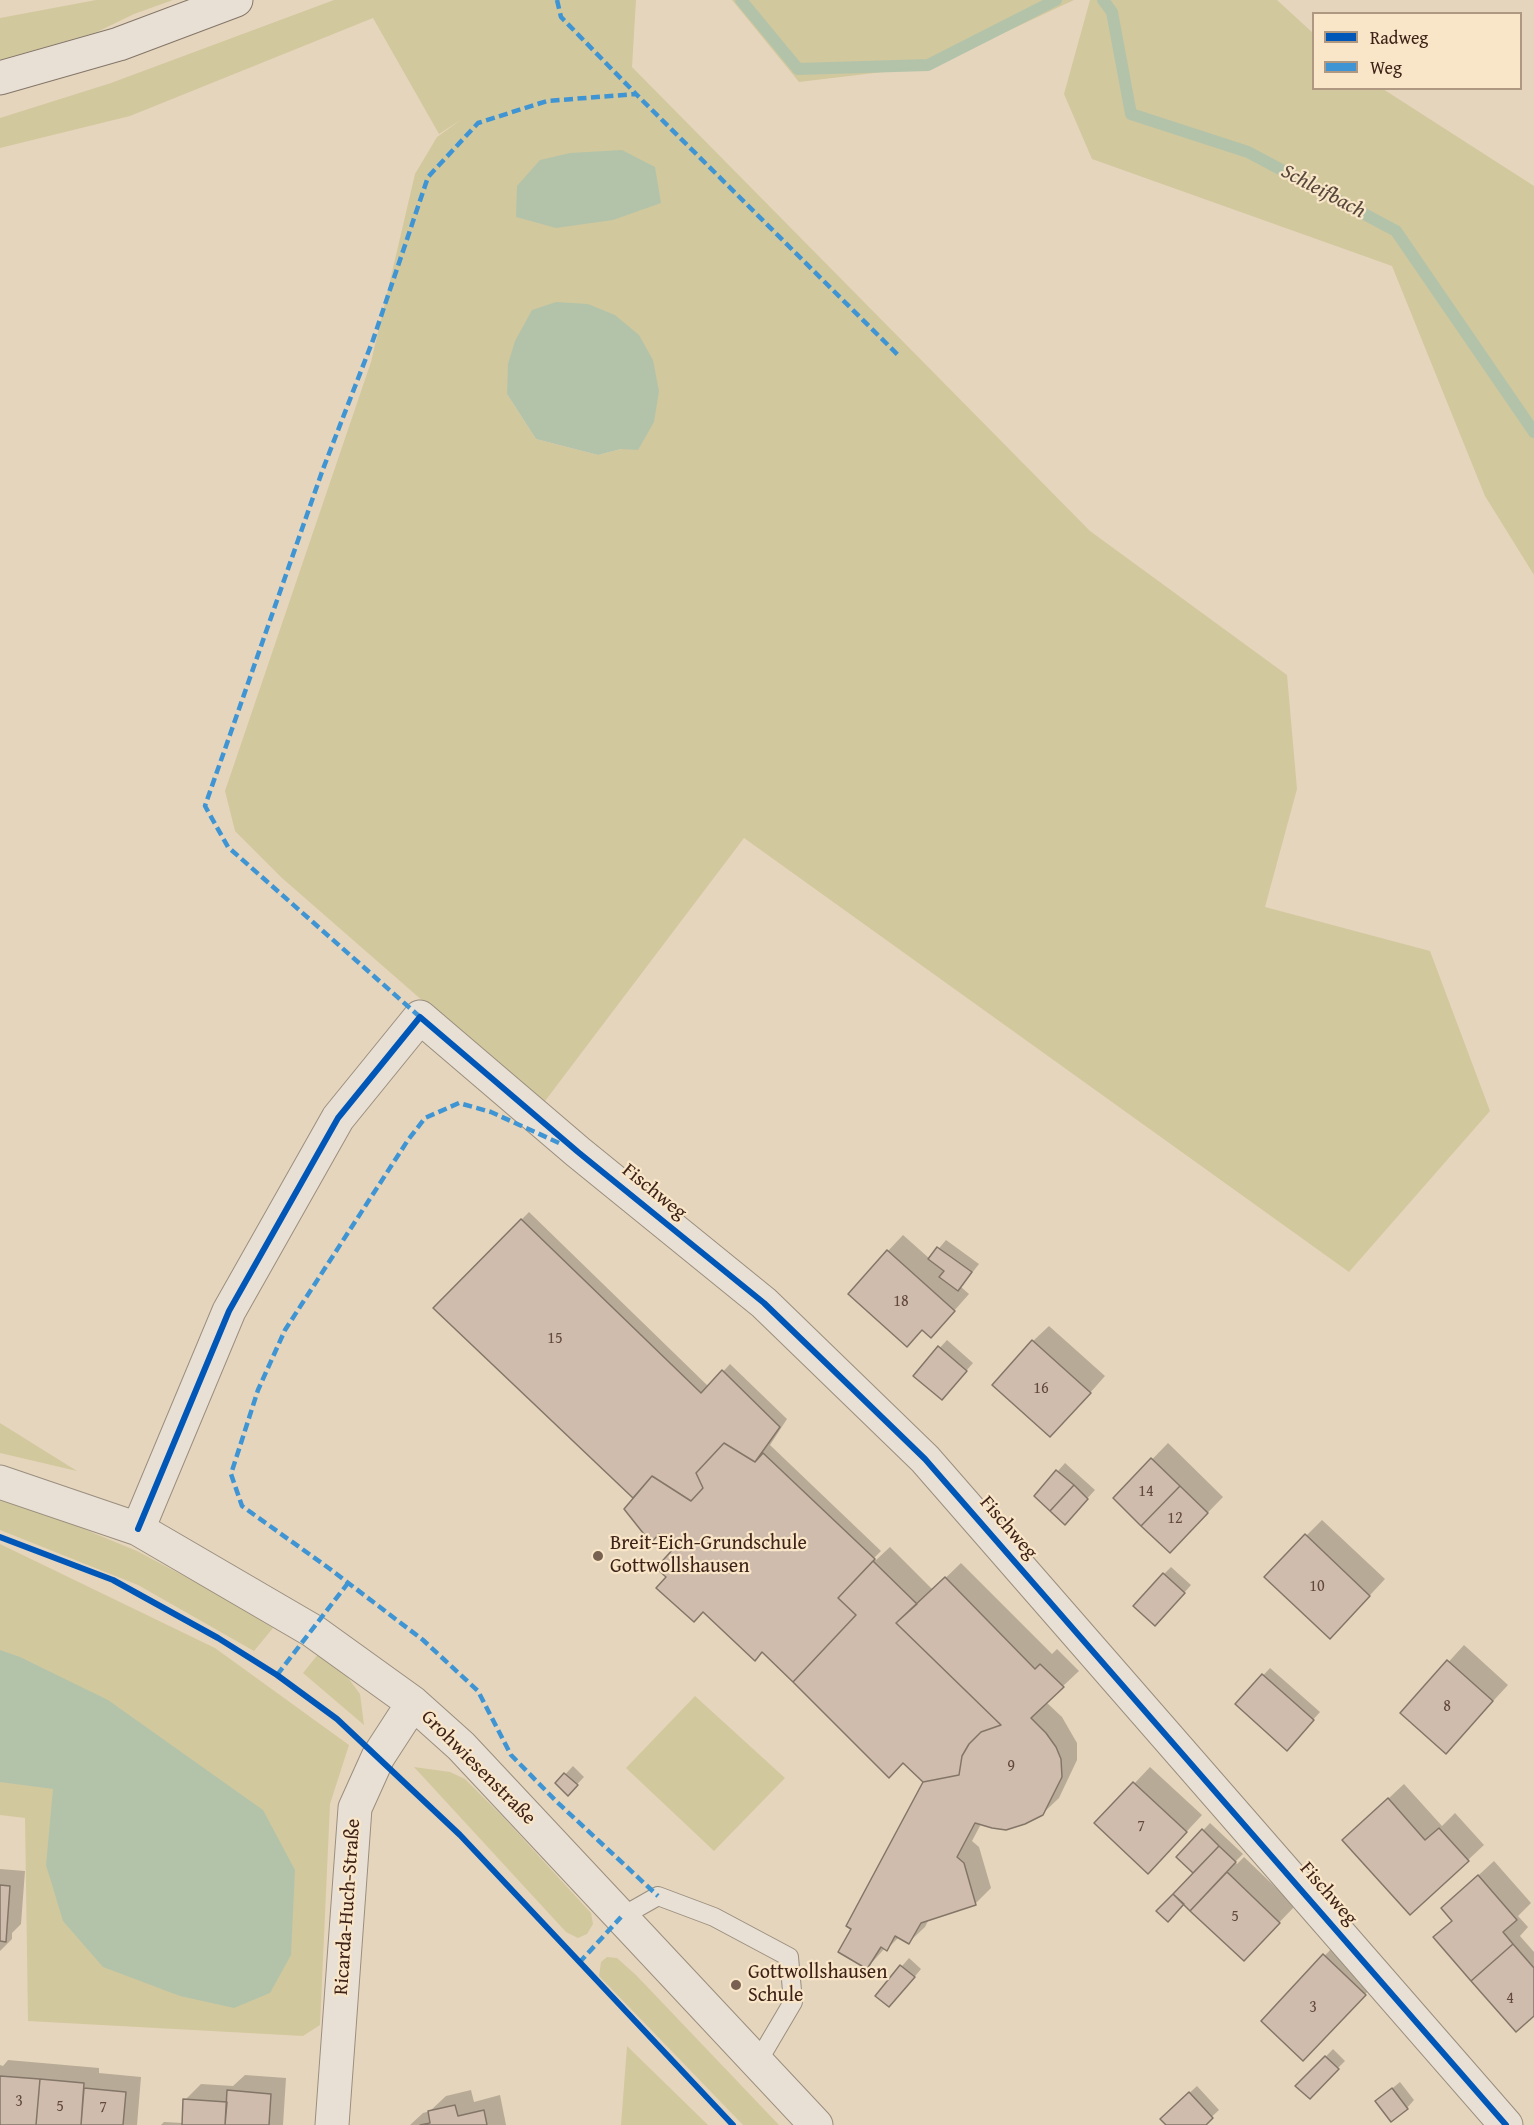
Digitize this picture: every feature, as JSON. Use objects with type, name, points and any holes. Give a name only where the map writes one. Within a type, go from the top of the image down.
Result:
[{"type":"street","points":[[0,78],[119,44],[236,0]]},
{"type":"street","name":"Fischweg","points":[[138,1529],[229,1311],[338,1118],[420,1017],[578,1152],[764,1303],[925,1459],[1506,2125]]},
{"type":"street","name":"Grohwiesenstraße","points":[[0,1482],[138,1529],[313,1631],[413,1703],[461,1746],[816,2125]]},
{"type":"street","name":"Ricarda-Huch-Straße","points":[[332,2125],[355,1808],[378,1757],[413,1703]]},
{"type":"lane","points":[[621,1917],[658,1896],[714,1917],[789,1958],[793,2002],[757,2063]]},
{"type":"shaded area","points":[[96,0],[173,0],[134,14],[97,32],[0,60],[0,18]]},
{"type":"shaded area","points":[[334,0],[636,0],[632,67],[1090,531],[1287,675],[1297,789],[1265,907],[1430,951],[1490,1111],[1349,1272],[744,838],[542,1105],[282,878],[235,831],[225,791],[371,362],[415,174],[437,137],[462,119],[439,134],[373,18],[130,116],[0,148],[0,118],[111,83]],"holes":[[[507,394],[621,449],[598,455],[536,439]]]},
{"type":"shaded area","points":[[732,0],[1074,0],[933,66],[799,82]]},
{"type":"shaded area","points":[[1090,0],[1277,0],[1312,32],[1312,90],[1385,90],[1534,186],[1534,575],[1485,496],[1392,266],[1092,159],[1064,94]]},
{"type":"shaded area","points":[[622,150],[655,167],[661,203],[613,220],[556,228],[516,217],[517,186],[540,160],[570,153]]},
{"type":"shaded area","points":[[556,302],[588,304],[615,315],[639,335],[653,360],[659,391],[654,422],[638,450],[621,449],[598,455],[536,439],[507,394],[508,364],[515,341],[532,310]]},
{"type":"shaded area","points":[[0,1423],[77,1471],[0,1453]]},
{"type":"shaded area","points":[[0,1496],[137,1551],[229,1600],[273,1628],[254,1651],[138,1585],[0,1530]]},
{"type":"shaded area","points":[[0,1544],[215,1648],[349,1745],[330,1804],[320,2025],[303,2036],[28,2021],[25,1818],[0,1815]]},
{"type":"shaded area","points":[[0,1650],[20,1657],[108,1700],[263,1810],[295,1870],[291,1955],[270,1993],[234,2008],[180,1996],[103,1967],[63,1921],[46,1865],[53,1789],[0,1782]]},
{"type":"shaded area","points":[[319,1653],[346,1675],[360,1694],[364,1725],[303,1673]]},
{"type":"shaded area","points":[[695,1696],[785,1778],[714,1851],[626,1768]]},
{"type":"shaded area","points":[[414,1767],[450,1772],[465,1779],[591,1913],[593,1924],[587,1934],[578,1938],[566,1932]]},
{"type":"shaded area","points":[[607,1957],[617,1958],[636,1975],[779,2125],[743,2125],[599,1976],[601,1962]]},
{"type":"shaded area","points":[[627,2046],[708,2125],[621,2125]]},
{"type":"building","points":[[521,1219],[701,1393],[722,1370],[780,1427],[755,1462],[724,1443],[696,1473],[703,1488],[691,1501],[652,1476],[633,1498],[433,1308]]},
{"type":"building","points":[[937,1247],[972,1272],[958,1291],[939,1277],[944,1271],[928,1259]]},
{"type":"building","points":[[887,1250],[955,1311],[931,1338],[922,1330],[907,1347],[848,1294]]},
{"type":"building","points":[[1032,1340],[1091,1393],[1050,1437],[992,1385]]},
{"type":"building","points":[[938,1346],[967,1371],[942,1400],[913,1376]]},
{"type":"building","points":[[724,1443],[755,1462],[763,1453],[875,1559],[838,1598],[856,1615],[793,1682],[762,1652],[755,1661],[703,1612],[694,1622],[656,1588],[666,1577],[656,1568],[674,1548],[659,1534],[651,1543],[624,1509],[652,1476],[691,1501],[703,1488],[696,1473]]},
{"type":"building","points":[[1151,1458],[1180,1486],[1141,1526],[1113,1498]]},
{"type":"building","points":[[1056,1470],[1074,1485],[1050,1511],[1034,1496]]},
{"type":"building","points":[[1074,1485],[1088,1499],[1065,1525],[1050,1511]]},
{"type":"building","points":[[1180,1486],[1208,1513],[1170,1553],[1141,1526]]},
{"type":"building","points":[[1305,1534],[1370,1596],[1330,1639],[1264,1577]]},
{"type":"building","points":[[873,1561],[917,1604],[896,1623],[1001,1725],[981,1732],[969,1744],[962,1756],[959,1775],[923,1782],[903,1763],[889,1778],[793,1682],[856,1615],[838,1598]]},
{"type":"building","points":[[1163,1573],[1185,1593],[1155,1626],[1133,1606]]},
{"type":"building","points":[[945,1577],[1035,1669],[1040,1664],[1064,1687],[1031,1718],[1056,1747],[1061,1759],[1062,1777],[1043,1815],[1006,1830],[975,1823],[957,1857],[964,1863],[976,1905],[921,1923],[909,1944],[895,1936],[887,1951],[881,1947],[867,1969],[838,1952],[851,1929],[846,1926],[923,1782],[959,1775],[962,1756],[969,1744],[981,1732],[1001,1725],[896,1623]]},
{"type":"building","points":[[1447,1660],[1493,1701],[1446,1754],[1400,1713]]},
{"type":"building","points":[[1262,1674],[1314,1720],[1287,1751],[1235,1704]]},
{"type":"building","points":[[564,1773],[578,1785],[568,1796],[555,1783]]},
{"type":"building","points":[[1133,1782],[1187,1832],[1148,1874],[1094,1823]]},
{"type":"building","points":[[1388,1798],[1425,1840],[1439,1828],[1469,1861],[1410,1915],[1342,1840]]},
{"type":"building","points":[[1202,1829],[1219,1846],[1193,1873],[1176,1857]]},
{"type":"building","points":[[1219,1846],[1236,1862],[1190,1911],[1173,1894]]},
{"type":"building","points":[[1227,1872],[1280,1923],[1244,1961],[1190,1911]]},
{"type":"building","points":[[1478,1875],[1517,1920],[1503,1932],[1513,1944],[1471,1981],[1433,1937],[1452,1921],[1441,1908]]},
{"type":"building","points":[[0,1885],[10,1886],[6,1942],[0,1941]]},
{"type":"building","points":[[1173,1894],[1184,1904],[1168,1922],[1156,1911]]},
{"type":"building","points":[[1513,1944],[1534,1968],[1534,2016],[1516,2032],[1471,1981]]},
{"type":"building","points":[[1323,1954],[1366,1995],[1303,2061],[1261,2021]]},
{"type":"building","points":[[900,1965],[915,1977],[889,2007],[875,1996]]},
{"type":"building","points":[[1325,2056],[1339,2069],[1310,2099],[1295,2086]]},
{"type":"building","points":[[0,2076],[40,2079],[36,2125],[0,2125]]},
{"type":"building","points":[[40,2079],[84,2083],[81,2125],[36,2125]]},
{"type":"building","points":[[84,2088],[126,2092],[123,2125],[81,2125]]},
{"type":"building","points":[[1392,2088],[1408,2109],[1391,2122],[1375,2101]]},
{"type":"building","points":[[227,2090],[271,2094],[269,2125],[225,2125]]},
{"type":"building","points":[[1189,2092],[1213,2118],[1206,2125],[1166,2125],[1160,2119]]},
{"type":"building","points":[[183,2099],[227,2102],[225,2125],[182,2125]]},
{"type":"building","points":[[455,2105],[458,2116],[484,2110],[487,2125],[420,2125],[430,2123],[428,2111]]},
{"type":"waterway","points":[[741,0],[798,69],[928,65],[1056,0]]},
{"type":"waterway","name":"Schleifbach","points":[[1103,0],[1112,12],[1131,114],[1248,152],[1396,231],[1534,432]]},
{"type":"marked path","points":[[557,0],[561,17],[636,94]]},
{"type":"marked path","points":[[420,1017],[228,847],[205,806],[323,469],[373,340],[428,177],[478,123],[547,101],[636,94],[899,356]]},
{"type":"marked path","points":[[559,1143],[491,1112],[459,1103],[425,1118],[408,1140],[285,1330],[258,1390],[231,1474],[242,1506],[423,1640],[478,1691],[511,1755],[557,1802],[658,1896]]},
{"type":"marked path","points":[[277,1675],[348,1583]]},
{"type":"marked path","points":[[579,1963],[621,1917]]},
{"type":"cycle path","points":[[138,1529],[229,1311],[338,1118],[420,1017],[578,1152],[764,1303],[925,1459],[1506,2125]]},
{"type":"cycle path","points":[[0,1537],[113,1580],[218,1638],[277,1675],[337,1719],[460,1835],[733,2125]]},
{"type":"place","name":"Breit-Eich-Grundschule Gottwollshausen","points":[[598,1556]]},
{"type":"place","name":"Gottwollshausen Schule","points":[[736,1985]]}]
